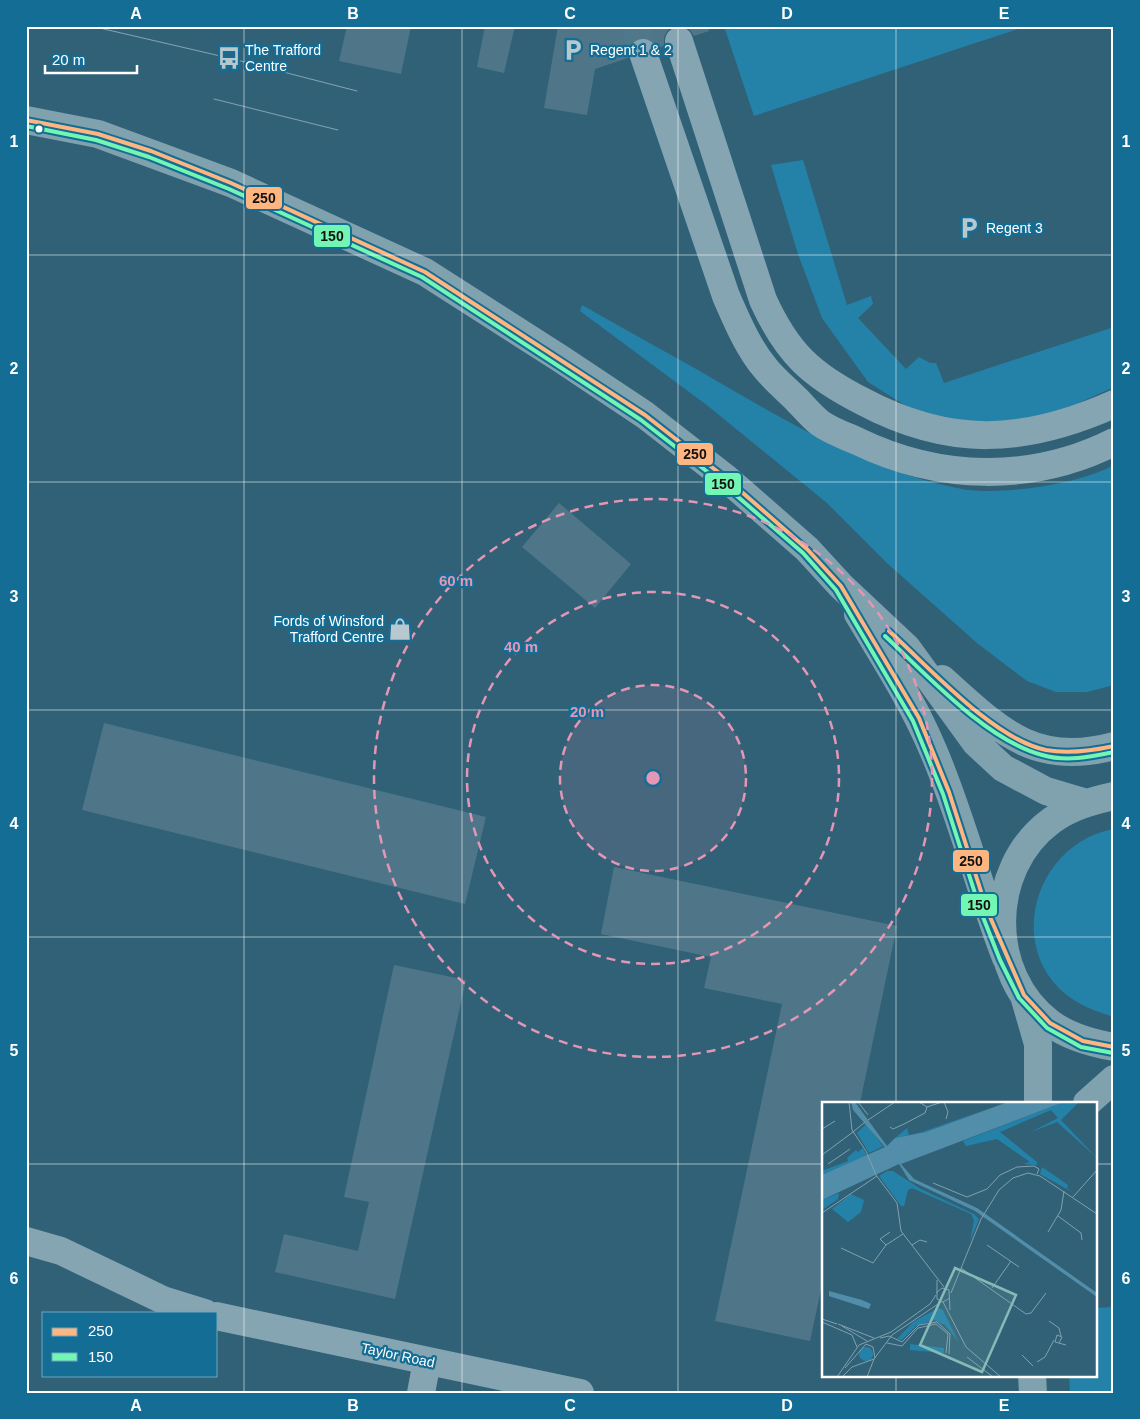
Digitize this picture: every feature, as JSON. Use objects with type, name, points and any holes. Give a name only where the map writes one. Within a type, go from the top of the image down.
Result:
[{"type":"main road","points":[[26,120],[98,134],[150,151],[231,183],[425,272],[645,415],[727,479],[807,548],[841,586],[995,727],[1019,741],[1037,747],[1066,752],[1091,752],[1114,746]]},
{"type":"main road","points":[[841,586],[918,718],[934,751],[962,829],[987,910],[1006,958],[1024,995],[1038,1044],[1038,1102]]},
{"type":"main road","points":[[907,648],[976,744],[1004,768],[1046,791],[1084,802]]},
{"type":"main road","points":[[1006,958],[1001,920],[1007,882],[1024,849],[1050,821],[1084,802],[1114,796]]},
{"type":"main road","points":[[1024,995],[1050,1023],[1083,1041],[1114,1047]]},
{"type":"main road","points":[[1089,1102],[1114,1079]]},
{"type":"main road","points":[[1032,1376],[1033,1393]]},
{"type":"street","points":[[679,41],[763,300],[775,327],[791,351],[812,370],[837,388],[874,408],[917,426],[955,434],[996,436],[1041,430],[1080,419],[1114,404]]},
{"type":"street","points":[[643,53],[726,296],[740,327],[765,368],[820,423],[870,448],[914,463],[946,470],[983,473],[1018,472],[1047,466],[1097,451],[1114,442]]},
{"type":"street","points":[[26,1241],[61,1251],[163,1300],[202,1312]]},
{"type":"street","name":"Taylor Road","points":[[218,1316],[580,1393]]},
{"type":"street","points":[[421,1393],[427,1361]]},
{"type":"shaded area","points":[[724,26],[1027,26],[754,116]]},
{"type":"shaded area","points":[[803,160],[847,305],[871,296],[873,304],[858,318],[906,369],[919,357],[930,363],[936,363],[944,383],[1114,327],[1114,387],[1059,412],[1003,422],[950,421],[911,409],[868,382],[822,318],[798,254],[771,165]]},
{"type":"shaded area","points":[[582,305],[825,441],[892,470],[927,481],[962,489],[997,491],[1061,483],[1099,472],[1114,465],[1114,685],[1087,692],[1056,692],[1027,681],[977,643],[888,564],[827,503],[708,406],[580,311]]},
{"type":"shaded area","points":[[1114,829],[1114,1017],[1075,1001],[1063,992],[1045,971],[1036,946],[1034,921],[1039,896],[1050,873],[1066,853],[1088,838]]},
{"type":"shaded area","points":[[1114,1307],[1114,1393],[1070,1393],[1069,1376],[1098,1376],[1098,1308]]},
{"type":"building","points":[[347,26],[411,26],[401,74],[339,61]]},
{"type":"building","points":[[485,26],[515,26],[504,73],[477,67]]},
{"type":"building","points":[[558,26],[674,26],[668,30],[664,37],[664,46],[658,48],[653,41],[646,38],[638,38],[631,43],[628,50],[628,58],[595,69],[587,115],[544,108]]},
{"type":"building","points":[[683,26],[708,26],[709,31],[694,36],[690,30]]},
{"type":"building","points":[[559,503],[631,564],[595,608],[522,547]]},
{"type":"building","points":[[104,723],[486,817],[465,904],[82,810]]},
{"type":"building","points":[[614,867],[897,926],[860,1102],[822,1102],[822,1285],[810,1341],[715,1321],[782,1004],[704,988],[711,957],[601,934]]},
{"type":"building","points":[[394,965],[466,980],[395,1299],[275,1272],[284,1234],[358,1251],[369,1202],[344,1197]]},
{"type":"tunnel","points":[[635,26],[643,53]]},
{"type":"tram line","points":[[91,26],[229,58],[357,91]]},
{"type":"tram line","points":[[214,99],[338,130]]},
{"type":"transit line","name":"250","points":[[26,120],[98,134],[151,151],[231,183],[425,272],[645,415],[727,479],[807,549],[841,586],[919,718],[949,792],[987,910],[1024,995],[1050,1023],[1083,1041],[1114,1047]]},
{"type":"transit line","name":"150","points":[[26,126],[96,140],[149,157],[229,189],[422,277],[641,420],[723,484],[803,553],[836,590],[913,721],[943,794],[981,912],[1000,960],[1019,998],[1047,1028],[1081,1047],[1113,1053]]},
{"type":"transit line","name":"250","points":[[889,631],[963,700],[1005,732],[1026,743],[1046,750],[1063,752],[1088,751],[1114,746]]},
{"type":"transit line","name":"150","points":[[885,636],[958,704],[1000,736],[1021,747],[1042,755],[1060,758],[1087,757],[1114,752]]},
{"type":"place","name":"Regent 1 & 2","points":[[573,50]]},
{"type":"place","name":"The Trafford Centre","points":[[229,58]]},
{"type":"place","name":"Regent 3","points":[[969,228]]},
{"type":"place","name":"Fords of Winsford Trafford Centre","points":[[400,629]]}]
